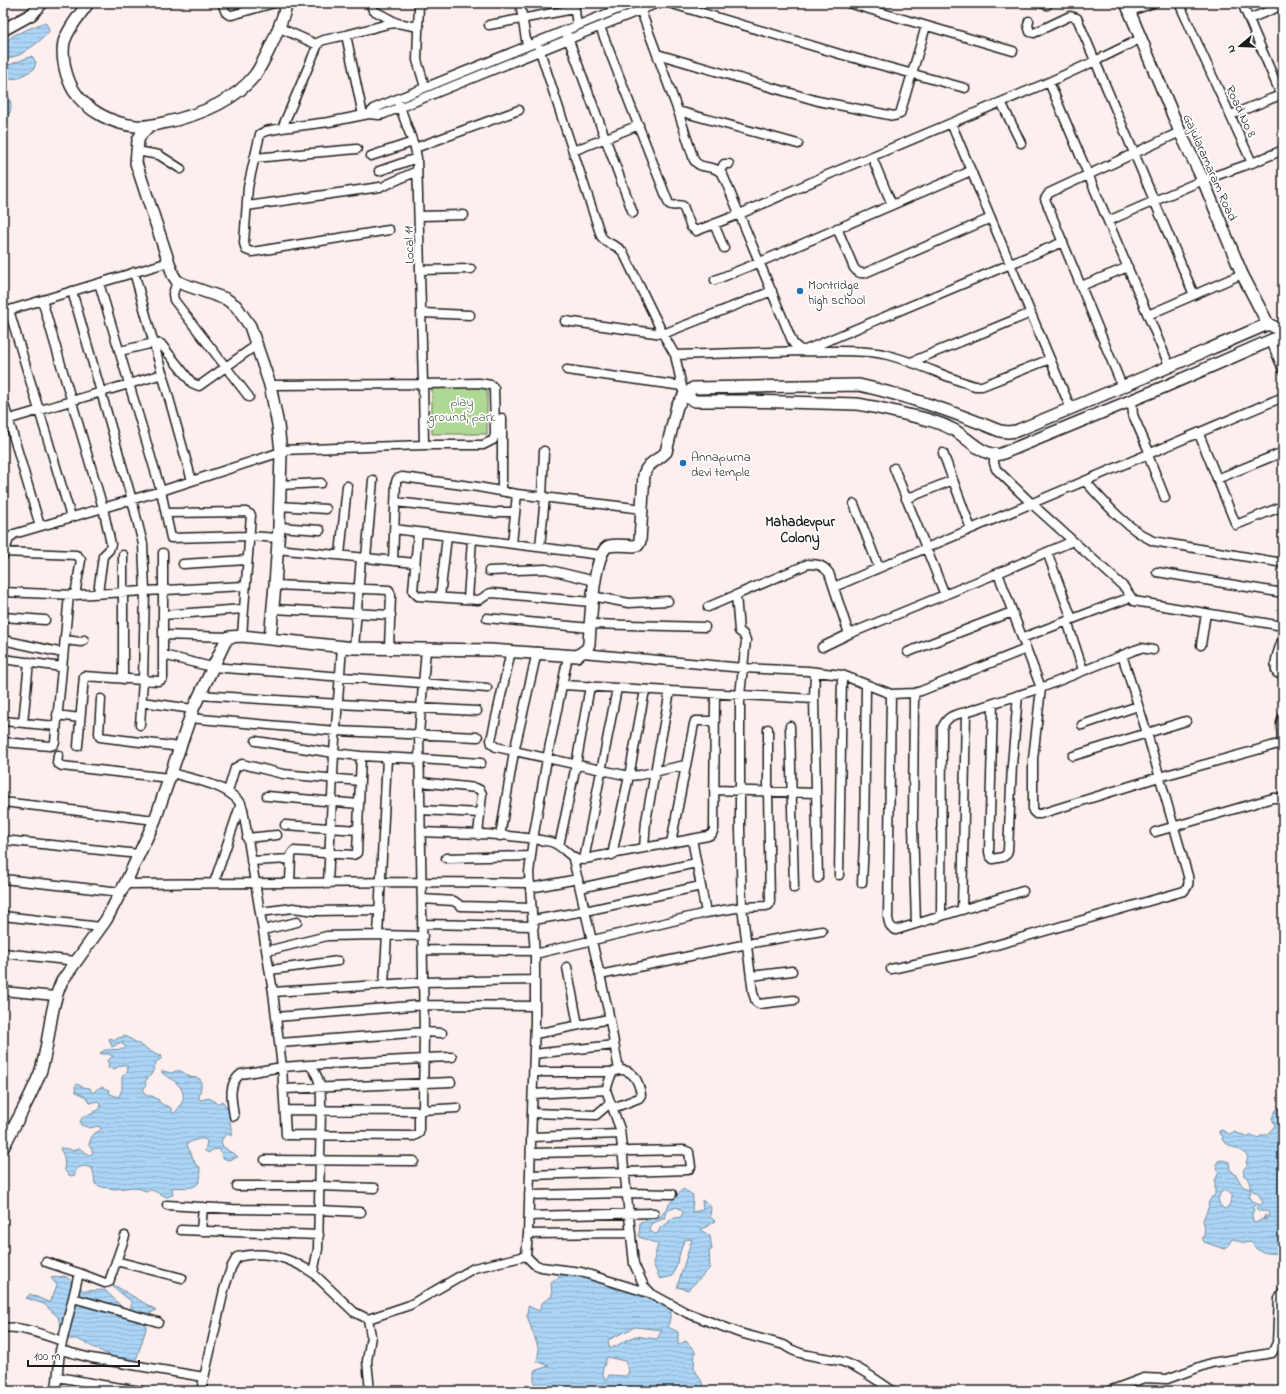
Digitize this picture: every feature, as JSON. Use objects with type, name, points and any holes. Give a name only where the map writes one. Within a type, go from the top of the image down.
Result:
[{"type":"street","points":[[3,30],[32,14],[42,3]]},
{"type":"street","points":[[88,3],[64,42],[63,55],[70,85],[88,107],[123,124],[136,126],[149,126],[180,119],[200,112],[234,95],[254,76],[261,67],[280,28],[286,3]]},
{"type":"street","points":[[223,3],[227,14],[232,15],[274,3]]},
{"type":"street","points":[[370,3],[373,10],[397,23]]},
{"type":"street","points":[[419,3],[417,60],[426,87]]},
{"type":"street","points":[[520,3],[527,46]]},
{"type":"street","points":[[366,114],[374,108],[633,3]]},
{"type":"street","points":[[390,230],[252,252],[246,250],[244,243],[248,187],[260,134],[266,131],[329,122],[366,114],[379,115],[600,27],[640,6],[658,3]]},
{"type":"street","points":[[669,3],[966,88]]},
{"type":"street","points":[[848,3],[1013,51]]},
{"type":"street","points":[[1129,7],[1153,3]]},
{"type":"street","name":"Road No 8","points":[[1179,3],[1252,163]]},
{"type":"street","points":[[1231,115],[1282,94],[1242,3]]},
{"type":"street","points":[[1249,19],[1283,5]]},
{"type":"street","points":[[489,25],[522,16],[572,6],[577,26]]},
{"type":"street","points":[[640,6],[694,160],[697,164],[717,168],[724,175],[793,343],[798,348],[804,351],[1063,242]]},
{"type":"street","name":"Gajularamaram Road","points":[[1129,7],[1180,132],[1203,180],[1242,274],[1259,310],[1268,324]]},
{"type":"street","points":[[1029,21],[1029,30],[1030,32],[1034,33],[1070,16],[1074,16],[1076,18],[1194,295]]},
{"type":"street","points":[[282,128],[319,42],[383,24],[397,23],[419,27]]},
{"type":"street","points":[[657,54],[818,101],[894,116],[900,114],[926,26]]},
{"type":"street","points":[[600,27],[669,204],[673,206],[683,206],[691,227],[696,231],[740,214],[825,176],[1049,82],[1142,38]]},
{"type":"street","points":[[280,28],[318,45]]},
{"type":"street","points":[[566,30],[633,213]]},
{"type":"street","points":[[346,35],[366,114]]},
{"type":"street","points":[[163,636],[242,636],[354,648],[511,651],[537,652],[568,656],[577,656],[587,649],[589,644],[592,599],[601,555],[604,549],[609,546],[634,546],[638,545],[640,541],[642,536],[644,474],[646,468],[666,452],[677,406],[683,391],[675,355],[663,334],[622,249],[618,246],[608,244],[601,236],[537,42]]},
{"type":"street","points":[[494,59],[498,68]]},
{"type":"street","points":[[1049,82],[1169,366]]},
{"type":"street","name":"Local 11","points":[[397,99],[414,145],[416,158],[422,313],[424,445]]},
{"type":"street","points":[[1001,102],[1021,143]]},
{"type":"street","points":[[371,156],[414,145],[519,110]]},
{"type":"street","points":[[678,111],[798,144]]},
{"type":"street","points":[[951,123],[1071,409]]},
{"type":"street","points":[[573,150],[639,125]]},
{"type":"street","points":[[149,126],[138,140],[136,163],[173,276],[177,281],[226,299],[236,306],[250,326],[258,344],[270,385],[278,425],[281,451],[278,538],[270,639]]},
{"type":"street","points":[[1122,386],[1045,199],[1046,195],[1049,193],[1180,132]]},
{"type":"street","points":[[254,158],[357,149]]},
{"type":"street","points":[[1108,221],[1203,180],[1252,163],[1283,150]]},
{"type":"street","points":[[137,151],[159,154],[181,169]]},
{"type":"street","points":[[872,157],[892,205]]},
{"type":"street","points":[[379,171],[416,158]]},
{"type":"street","points":[[720,171],[724,164],[729,164]]},
{"type":"street","points":[[247,206],[383,186],[417,171]]},
{"type":"street","points":[[715,280],[971,171]]},
{"type":"street","points":[[419,216],[464,215]]},
{"type":"street","points":[[837,228],[854,268],[861,274],[991,218]]},
{"type":"street","points":[[714,224],[724,248]]},
{"type":"street","points":[[71,517],[39,410],[6,311],[169,262]]},
{"type":"street","points":[[1081,286],[1128,267]]},
{"type":"street","points":[[420,270],[471,269]]},
{"type":"street","points":[[134,272],[192,481]]},
{"type":"street","points":[[1148,315],[1242,274]]},
{"type":"street","points":[[177,281],[173,294],[174,300],[249,396]]},
{"type":"street","points":[[99,283],[162,491],[171,538],[248,536],[278,538],[340,556],[414,563]]},
{"type":"street","points":[[72,291],[132,500],[143,544],[145,591],[143,680],[140,725]]},
{"type":"street","points":[[565,321],[663,334],[772,291]]},
{"type":"street","points":[[42,300],[103,508],[111,544],[109,550],[103,556],[98,593]]},
{"type":"street","points":[[422,313],[470,315]]},
{"type":"street","points":[[911,362],[1031,313]]},
{"type":"street","points":[[567,370],[683,391],[698,387],[839,384],[860,385],[943,408],[1000,431],[1008,432],[1016,431],[1071,409],[1268,324],[1283,331]]},
{"type":"street","points":[[994,456],[1132,401],[1283,335]]},
{"type":"street","points":[[1271,341],[1283,370]]},
{"type":"street","points":[[120,351],[154,343],[161,344],[192,383],[199,386],[258,344]]},
{"type":"street","points":[[675,355],[804,351],[872,352],[911,362],[975,386],[982,386],[1050,359]]},
{"type":"street","points":[[6,420],[162,374]]},
{"type":"street","points":[[3,556],[3,552],[9,539],[14,534],[162,491],[281,451],[424,445],[483,445],[493,440],[495,435],[494,388],[491,384],[270,385]]},
{"type":"street","points":[[683,391],[695,401],[753,401],[856,404],[870,406],[941,424],[954,430],[994,456]]},
{"type":"street","points":[[834,587],[1199,434],[1283,397]]},
{"type":"street","points":[[3,401],[6,420],[40,526]]},
{"type":"street","points":[[1132,401],[1133,415],[1165,498]]},
{"type":"street","points":[[502,418],[502,491]]},
{"type":"street","points":[[1008,432],[1009,450]]},
{"type":"street","points":[[1199,434],[1236,525],[1283,506]]},
{"type":"street","points":[[540,547],[544,497],[544,451]]},
{"type":"street","points":[[1217,479],[1283,452]]},
{"type":"street","points":[[943,453],[971,529]]},
{"type":"street","points":[[994,456],[996,469],[1032,504],[1124,587],[1134,601],[1283,626]]},
{"type":"street","points":[[894,468],[945,595]]},
{"type":"street","points":[[393,561],[396,482],[397,479],[402,477],[518,494],[643,509]]},
{"type":"street","points":[[354,648],[359,589],[373,480]]},
{"type":"street","points":[[906,499],[953,480]]},
{"type":"street","points":[[1085,481],[1129,526],[1141,535],[1153,541],[1283,563]]},
{"type":"street","points":[[280,484],[321,483]]},
{"type":"street","points":[[340,556],[347,486]]},
{"type":"street","points":[[512,544],[518,494]]},
{"type":"street","points":[[395,502],[496,513],[515,512]]},
{"type":"street","points":[[854,504],[880,568]]},
{"type":"street","points":[[279,506],[326,509]]},
{"type":"street","points":[[166,513],[249,513],[251,517],[248,536],[242,636]]},
{"type":"street","points":[[394,529],[601,555]]},
{"type":"street","points":[[278,538],[320,530]]},
{"type":"street","points":[[418,532],[414,563],[413,591],[418,596],[481,599],[488,593],[492,593],[592,599],[630,603],[668,601]]},
{"type":"street","points":[[440,597],[447,536]]},
{"type":"street","points":[[468,599],[472,539]]},
{"type":"street","points":[[822,647],[849,634],[1073,541]]},
{"type":"street","points":[[3,552],[76,554],[81,560],[72,595],[63,653],[55,742],[50,746],[3,742]]},
{"type":"street","points":[[1047,552],[1083,670]]},
{"type":"street","points":[[78,746],[84,676],[143,680],[161,680],[163,678],[163,553]]},
{"type":"street","points":[[122,679],[123,555]]},
{"type":"street","points":[[183,564],[247,560]]},
{"type":"street","points":[[708,607],[808,564],[816,564],[824,567],[829,574],[849,634]]},
{"type":"street","points":[[489,571],[546,570],[595,581]]},
{"type":"street","points":[[1157,572],[1283,593]]},
{"type":"street","points":[[998,573],[1041,688],[1033,766],[1034,813],[1040,814],[1159,777],[1283,745],[1281,723],[1283,717]]},
{"type":"street","points":[[275,585],[390,591],[391,615],[389,648]]},
{"type":"street","points":[[3,592],[72,595],[245,586]]},
{"type":"street","points":[[736,595],[739,631],[743,634],[746,640],[740,695],[742,907],[753,993],[756,1002],[759,1004],[794,1000]]},
{"type":"street","points":[[1022,638],[1131,597]]},
{"type":"street","points":[[273,609],[391,615]]},
{"type":"street","points":[[163,615],[243,610]]},
{"type":"street","points":[[908,652],[1012,612]]},
{"type":"street","points":[[1201,645],[1206,613]]},
{"type":"street","points":[[3,617],[45,620]]},
{"type":"street","points":[[487,618],[590,626],[705,628]]},
{"type":"street","points":[[3,1148],[41,1070],[55,996],[62,980],[101,927],[115,905],[154,820],[191,713],[224,642],[229,637]]},
{"type":"street","points":[[1283,638],[1280,658],[1276,671],[1277,673],[1283,674]]},
{"type":"street","points":[[3,640],[63,653]]},
{"type":"street","points":[[65,640],[81,642],[84,640]]},
{"type":"street","points":[[328,884],[334,753],[342,647]]},
{"type":"street","points":[[941,916],[942,728],[945,721],[949,717],[1041,688],[1141,648],[1153,650]]},
{"type":"street","points":[[58,755],[58,763],[62,766],[170,775],[228,791],[241,803],[267,951],[280,1043],[286,1135],[321,1134],[414,1136],[419,1133],[424,1059],[419,734],[426,649]]},
{"type":"street","points":[[583,653],[744,668],[842,675],[890,694],[914,693],[1026,649]]},
{"type":"street","points":[[511,651],[491,740],[492,744],[496,747],[629,776],[686,765]]},
{"type":"street","points":[[500,836],[514,752],[537,652]]},
{"type":"street","points":[[163,655],[212,667],[487,688]]},
{"type":"street","points":[[891,969],[972,952],[1184,891],[1188,887],[1189,883],[1174,827],[1147,733],[1122,655]]},
{"type":"street","points":[[526,1256],[529,1216],[535,1034],[535,953],[534,923],[530,885],[530,856],[547,759],[568,656]]},
{"type":"street","points":[[3,659],[62,667]]},
{"type":"street","points":[[23,723],[29,662]]},
{"type":"street","points":[[815,672],[814,699],[818,878]]},
{"type":"street","points":[[839,875],[842,675]]},
{"type":"street","points":[[563,685],[814,699]]},
{"type":"street","points":[[862,884],[866,685]]},
{"type":"street","points":[[559,846],[576,765],[590,686]]},
{"type":"street","points":[[584,860],[617,688]]},
{"type":"street","points":[[612,855],[645,690]]},
{"type":"street","points":[[644,848],[646,821],[670,691]]},
{"type":"street","points":[[914,693],[913,825],[916,924]]},
{"type":"street","points":[[573,859],[584,860],[612,855],[712,834],[714,829],[715,694]]},
{"type":"street","points":[[890,694],[888,918],[891,928],[896,930],[1023,891]]},
{"type":"street","points":[[199,695],[338,704],[477,710]]},
{"type":"street","points":[[994,704],[989,852],[993,859],[1003,857],[1007,854],[1008,850],[1012,765],[1018,695]]},
{"type":"street","points":[[101,699],[100,737],[180,747]]},
{"type":"street","points":[[142,702],[191,713],[336,731],[478,737]]},
{"type":"street","points":[[1082,725],[1138,706]]},
{"type":"street","points":[[962,910],[966,712]]},
{"type":"street","points":[[57,715],[80,718]]},
{"type":"street","points":[[3,721],[56,726]]},
{"type":"street","points":[[671,843],[695,721],[714,721]]},
{"type":"street","points":[[1073,756],[1186,722]]},
{"type":"street","points":[[790,726],[794,888]]},
{"type":"street","points":[[423,950],[535,953],[592,941],[706,913],[742,907],[769,905],[768,729]]},
{"type":"street","points":[[256,741],[360,756],[420,758],[481,763]]},
{"type":"street","points":[[290,883],[291,859],[294,851],[329,854],[356,854],[360,756]]},
{"type":"street","points":[[378,935],[387,758]]},
{"type":"street","points":[[228,791],[235,768],[242,764],[282,774],[333,780],[360,781]]},
{"type":"street","points":[[420,782],[476,788],[480,790],[482,794],[478,835]]},
{"type":"street","points":[[714,790],[816,793]]},
{"type":"street","points":[[267,796],[359,804]]},
{"type":"street","points":[[1155,832],[1273,798],[1283,798]]},
{"type":"street","points":[[3,802],[154,820]]},
{"type":"street","points":[[214,883],[241,803]]},
{"type":"street","points":[[421,810],[480,813]]},
{"type":"street","points":[[285,825],[358,830]]},
{"type":"street","points":[[421,832],[533,839],[559,846],[573,859],[600,975],[614,1045],[616,1071],[610,1078],[606,1090],[620,1129],[634,1264],[644,1286],[652,1294]]},
{"type":"street","points":[[247,838],[277,835]]},
{"type":"street","points":[[692,839],[706,913]]},
{"type":"street","points":[[3,840],[139,854]]},
{"type":"street","points":[[446,858],[530,856]]},
{"type":"street","points":[[251,861],[291,859]]},
{"type":"street","points":[[580,888],[696,863]]},
{"type":"street","points":[[3,879],[123,888],[214,883],[328,884],[422,882],[530,885],[578,878]]},
{"type":"street","points":[[422,924],[534,923],[701,886]]},
{"type":"street","points":[[422,899],[454,902],[461,906],[532,908]]},
{"type":"street","points":[[260,912],[293,908],[316,911],[380,910]]},
{"type":"street","points":[[3,916],[101,927]]},
{"type":"street","points":[[263,930],[297,922]]},
{"type":"street","points":[[600,975],[747,944],[822,931]]},
{"type":"street","points":[[384,984],[387,935]]},
{"type":"street","points":[[267,951],[327,936],[423,936]]},
{"type":"street","points":[[3,953],[76,961]]},
{"type":"street","points":[[270,970],[338,961]]},
{"type":"street","points":[[567,966],[578,1025]]},
{"type":"street","points":[[751,976],[792,971]]},
{"type":"street","points":[[273,992],[424,982],[535,980]]},
{"type":"street","points":[[3,990],[55,996]]},
{"type":"street","points":[[276,1017],[423,1004],[535,1006]]},
{"type":"street","points":[[535,1034],[609,1019]]},
{"type":"street","points":[[280,1043],[424,1032],[442,1033]]},
{"type":"street","points":[[534,1054],[614,1045]]},
{"type":"street","points":[[234,1116],[231,1089],[232,1083],[240,1074],[282,1067],[452,1057]]},
{"type":"street","points":[[309,1065],[315,1070],[321,1088],[318,1249],[313,1273]]},
{"type":"street","points":[[532,1114],[596,1115],[611,1105],[639,1098],[641,1095],[637,1078],[629,1071],[534,1072]]},
{"type":"street","points":[[284,1089],[451,1082]]},
{"type":"street","points":[[533,1094],[606,1090]]},
{"type":"street","points":[[285,1110],[421,1110],[457,1108]]},
{"type":"street","points":[[531,1137],[620,1134]]},
{"type":"street","points":[[530,1175],[625,1173],[688,1170],[691,1168],[689,1152],[684,1150],[531,1153]]},
{"type":"street","points":[[265,1160],[414,1161]]},
{"type":"street","points":[[238,1186],[376,1188]]},
{"type":"street","points":[[529,1195],[627,1193],[672,1194]]},
{"type":"street","points":[[167,1205],[233,1209],[362,1212]]},
{"type":"street","points":[[202,1231],[203,1207]]},
{"type":"street","points":[[529,1216],[654,1213]]},
{"type":"street","points":[[181,1230],[318,1235]]},
{"type":"street","points":[[528,1234],[631,1233]]},
{"type":"street","points":[[46,1262],[105,1283],[109,1282],[125,1236]]},
{"type":"street","points":[[201,1391],[224,1290],[237,1257],[259,1254],[282,1257],[298,1263],[313,1273],[354,1312],[368,1319],[410,1305],[474,1268],[526,1256]]},
{"type":"street","points":[[526,1256],[534,1264],[541,1267],[580,1272],[652,1294],[687,1313],[740,1333],[784,1345],[812,1356],[840,1361],[858,1368],[893,1391]]},
{"type":"street","points":[[116,1261],[182,1278]]},
{"type":"street","points":[[56,1391],[60,1350],[79,1273]]},
{"type":"street","points":[[1109,1391],[1144,1378],[1167,1379],[1211,1363],[1272,1353],[1276,1343],[1279,1298],[1283,1291]]},
{"type":"street","points":[[73,1298],[158,1322]]},
{"type":"street","points":[[368,1319],[372,1336],[367,1361],[370,1391]]},
{"type":"street","points":[[3,1328],[11,1327],[34,1332],[62,1341]]},
{"type":"street","points":[[60,1350],[91,1358],[204,1377]]},
{"type":"street","points":[[58,1377],[141,1391]]},
{"type":"green space","name":"play ground, park","points":[[487,383],[487,434],[432,434],[432,385]]},
{"type":"water","points":[[45,22],[49,31],[43,38],[21,54],[10,58],[7,61],[9,65],[32,56],[36,62],[34,69],[18,78],[3,80],[3,44],[14,35]]},
{"type":"water","points":[[3,94],[8,95],[11,102],[11,109],[6,119],[3,121]]},
{"type":"water","points":[[124,1035],[155,1054],[159,1056],[162,1055],[161,1059],[157,1061],[151,1075],[145,1082],[146,1084],[143,1091],[147,1096],[152,1096],[159,1100],[159,1102],[172,1109],[172,1113],[175,1113],[180,1106],[183,1092],[178,1084],[162,1073],[162,1071],[172,1073],[175,1071],[180,1071],[190,1077],[200,1079],[201,1087],[199,1099],[209,1098],[217,1104],[222,1101],[229,1109],[232,1116],[230,1122],[232,1135],[225,1135],[221,1141],[223,1147],[238,1157],[228,1160],[221,1157],[222,1154],[219,1149],[212,1150],[209,1153],[205,1151],[207,1142],[204,1139],[188,1143],[187,1145],[196,1165],[200,1167],[200,1181],[197,1185],[187,1188],[172,1188],[173,1195],[167,1197],[152,1190],[146,1191],[134,1187],[115,1189],[102,1187],[95,1184],[92,1168],[84,1166],[77,1168],[75,1175],[71,1176],[65,1170],[64,1157],[60,1148],[73,1151],[79,1148],[89,1155],[92,1154],[93,1152],[89,1145],[90,1141],[92,1136],[101,1129],[99,1126],[90,1128],[81,1125],[80,1122],[83,1116],[93,1114],[93,1112],[99,1110],[101,1106],[98,1101],[90,1103],[86,1097],[76,1092],[75,1087],[77,1084],[90,1088],[93,1093],[101,1087],[109,1090],[110,1094],[119,1097],[122,1089],[122,1077],[128,1071],[127,1065],[122,1065],[114,1069],[111,1067],[109,1069],[109,1064],[107,1061],[113,1056],[100,1053],[105,1050],[125,1049],[126,1047],[122,1044],[123,1041],[112,1047],[109,1039],[115,1040]]},
{"type":"water","points":[[1283,1109],[1283,1253],[1261,1252],[1250,1242],[1244,1243],[1233,1239],[1228,1247],[1224,1249],[1204,1242],[1202,1237],[1205,1235],[1203,1220],[1209,1206],[1208,1204],[1211,1198],[1215,1195],[1215,1181],[1219,1172],[1216,1165],[1218,1161],[1222,1160],[1229,1162],[1230,1170],[1235,1174],[1244,1187],[1250,1189],[1251,1192],[1249,1197],[1252,1202],[1260,1205],[1263,1203],[1258,1193],[1250,1188],[1247,1177],[1243,1174],[1248,1164],[1246,1163],[1248,1157],[1222,1140],[1223,1136],[1219,1133],[1219,1131],[1222,1130],[1229,1134],[1234,1132],[1249,1137],[1252,1135],[1258,1138],[1262,1135],[1267,1135],[1275,1125],[1272,1118],[1276,1110]],"holes":[[[1226,1190],[1232,1194],[1232,1198],[1228,1207],[1224,1209],[1220,1205],[1218,1199],[1221,1192]],[[1254,1205],[1260,1211],[1267,1210],[1270,1212],[1269,1218],[1265,1215],[1263,1219],[1266,1218],[1266,1220],[1262,1219],[1256,1223],[1253,1222],[1252,1214],[1254,1209],[1252,1208]]]},
{"type":"water","points":[[683,1189],[693,1195],[692,1212],[703,1210],[702,1200],[711,1207],[710,1217],[715,1221],[701,1230],[710,1236],[712,1250],[709,1250],[710,1268],[688,1290],[677,1287],[692,1239],[684,1240],[673,1276],[660,1279],[653,1264],[658,1244],[639,1237],[640,1222],[661,1216]],"holes":[[[677,1207],[683,1212],[681,1217],[670,1219],[668,1223],[660,1228],[658,1233],[655,1234],[650,1231],[649,1228],[652,1223],[664,1219],[666,1211]]]},
{"type":"water","points":[[567,1272],[591,1276],[619,1291],[620,1285],[625,1286],[672,1308],[668,1327],[678,1332],[678,1345],[686,1341],[695,1351],[694,1368],[704,1386],[702,1391],[542,1391],[534,1387],[534,1371],[549,1366],[537,1361],[539,1350],[527,1316],[528,1306],[539,1311],[542,1303],[552,1296],[551,1282]],"holes":[[[635,1327],[662,1330],[657,1339],[635,1336],[610,1349],[608,1340]],[[607,1357],[625,1361],[629,1370],[627,1376],[609,1375],[606,1381],[602,1372]]]},
{"type":"water","points":[[65,1276],[84,1291],[105,1290],[126,1311],[131,1310],[131,1301],[102,1278],[156,1310],[145,1316],[146,1329],[136,1360],[127,1364],[77,1339],[65,1339],[58,1317],[44,1304],[26,1298],[30,1294],[50,1303],[57,1285],[51,1278]]},
{"type":"place","name":"Montridge high school","points":[[800,291]]},
{"type":"place","name":"Annapurna devi temple","points":[[683,463]]},
{"type":"district","name":"Mahadevpur Colony","points":[[800,530]]}]
